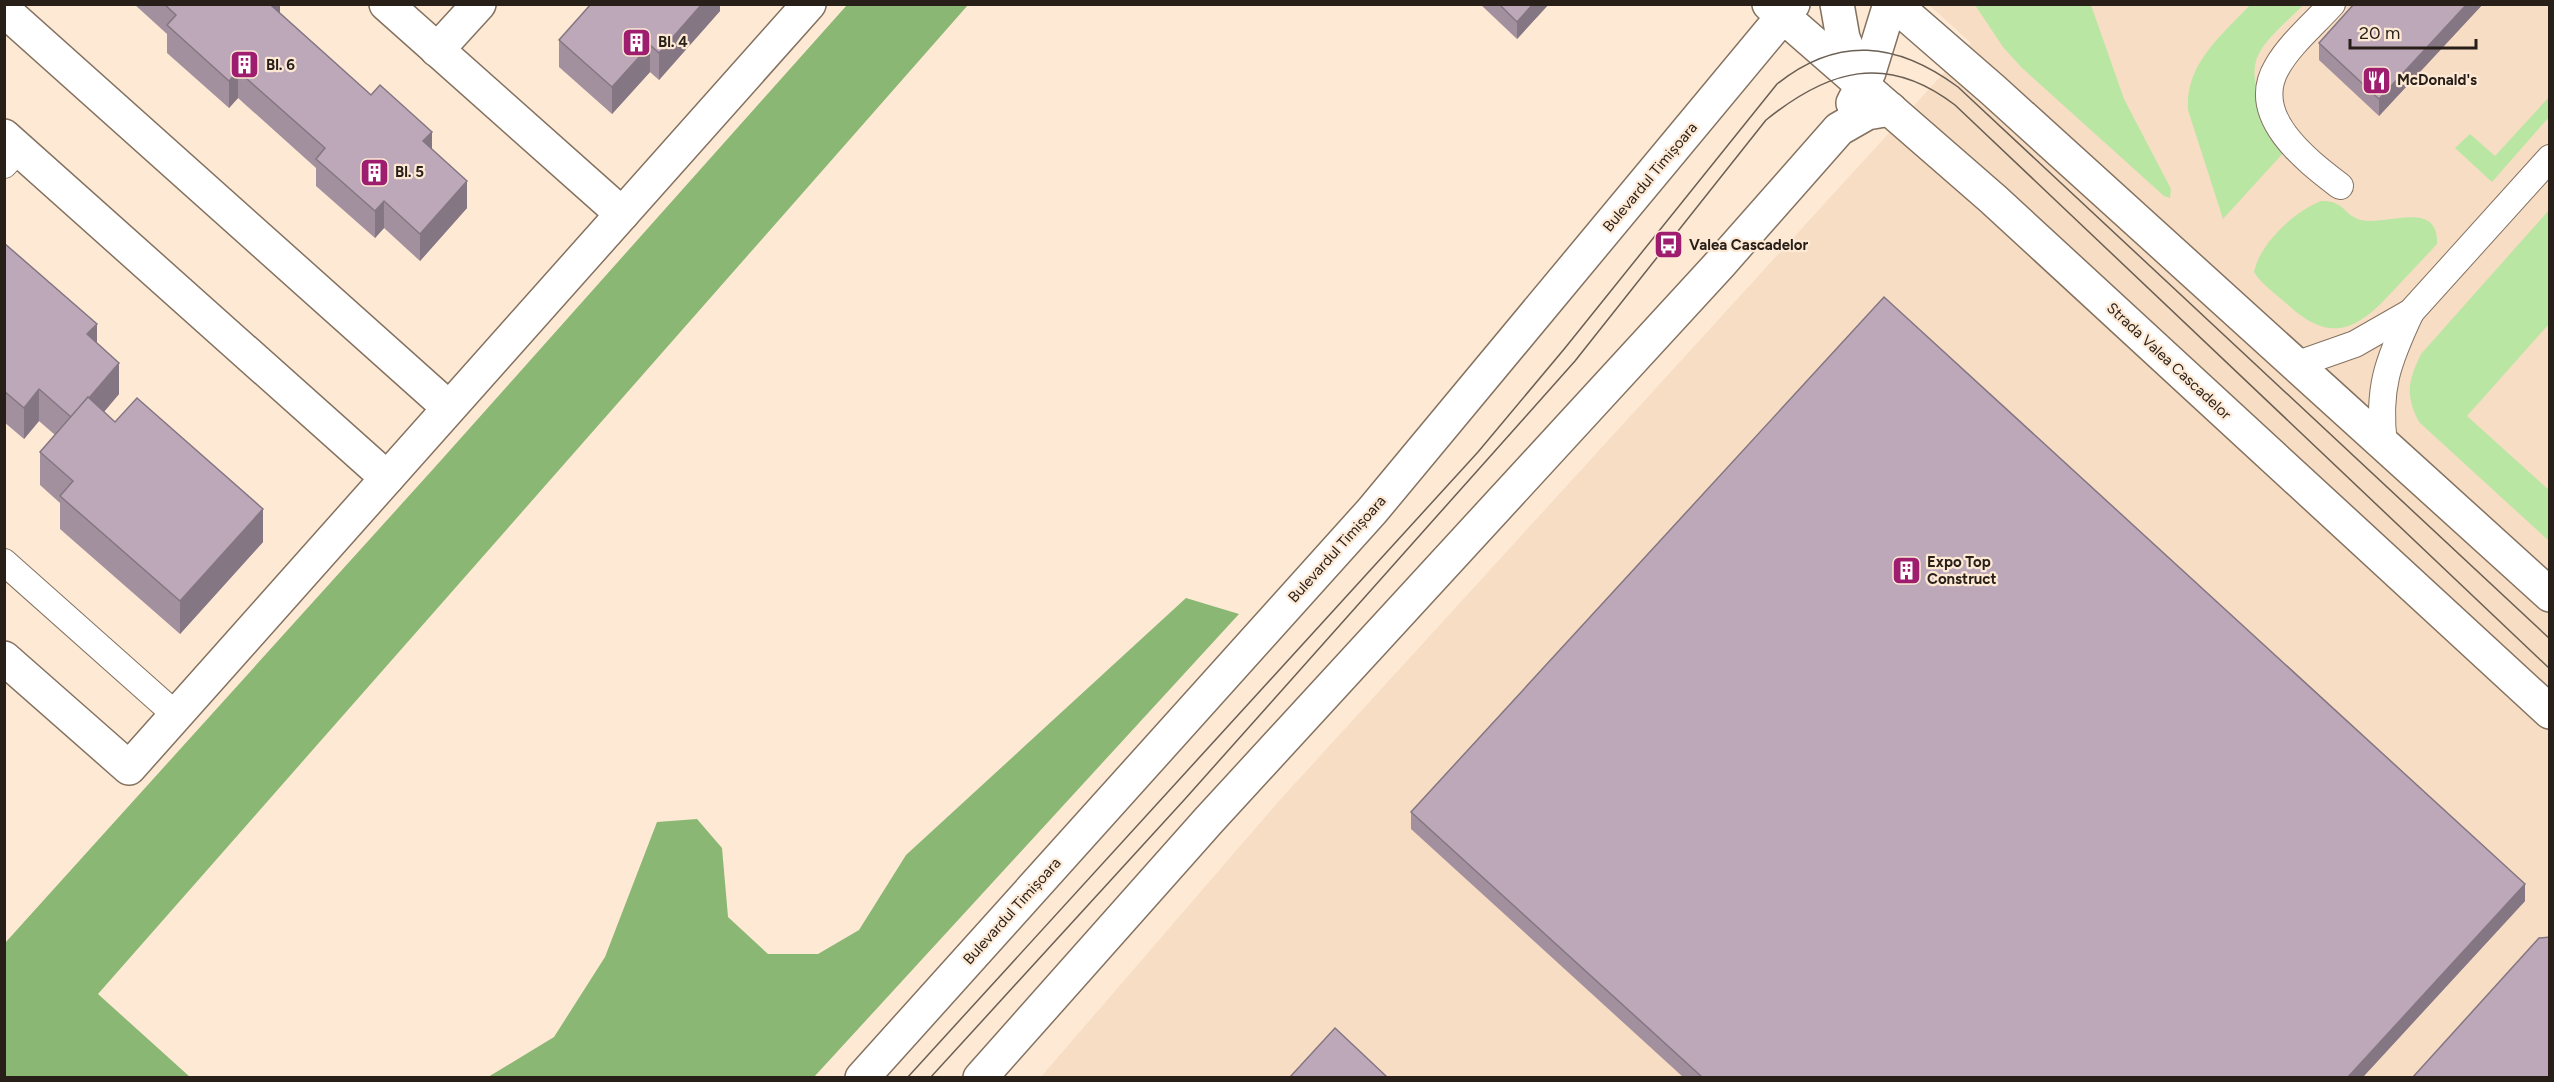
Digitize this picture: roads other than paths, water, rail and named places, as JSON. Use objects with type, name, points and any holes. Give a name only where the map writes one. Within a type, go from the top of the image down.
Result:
[{"type":"main road","points":[[386,4],[622,214]]},
{"type":"main road","points":[[437,50],[479,4]]},
{"type":"main road","points":[[4,658],[129,768],[809,4]]},
{"type":"main road","points":[[1837,4],[1844,38],[1863,85]]},
{"type":"main road","points":[[980,1077],[1209,820],[1720,264],[1839,129],[1863,85],[1892,4],[1994,90],[2550,595]]},
{"type":"main road","name":"Strada Valea Cascadelor","points":[[1782,8],[1863,85],[1993,199],[2550,712]]},
{"type":"main road","name":"Bulevardul Timișoara","points":[[862,1077],[1372,511],[1782,8]]},
{"type":"main road","points":[[4,10],[449,408]]},
{"type":"main road","points":[[1839,129],[1867,113],[1890,109]]},
{"type":"main road","points":[[9,150],[387,478]]},
{"type":"lane","points":[[2332,4],[2277,67],[2271,81],[2271,100],[2273,116],[2283,135],[2316,168],[2340,186]]},
{"type":"lane","points":[[2298,364],[2355,344],[2410,312],[2550,158]]},
{"type":"lane","points":[[2384,444],[2380,413],[2385,377],[2410,312]]},
{"type":"lane","points":[[4,562],[176,715]]},
{"type":"tram line","points":[[907,1078],[1478,452],[1565,348],[1777,84],[1800,68],[1822,57],[1868,50],[1890,53],[1913,61],[1958,87],[2550,639]]},
{"type":"tram line","points":[[930,1078],[1185,799],[1575,361],[1766,120],[1812,89],[1835,79],[1858,74],[1881,73],[1905,78],[1930,88],[1955,105],[2550,669]]},
{"type":"place","name":"Bl. 4","points":[[637,42]]},
{"type":"place","name":"Bl. 6","points":[[245,65]]},
{"type":"place","name":"McDonald's","points":[[2376,80]]},
{"type":"place","name":"Bl. 5","points":[[374,172]]},
{"type":"place","name":"Valea Cascadelor","points":[[1668,245]]},
{"type":"place","name":"Expo Top Construct","points":[[1906,571]]}]
